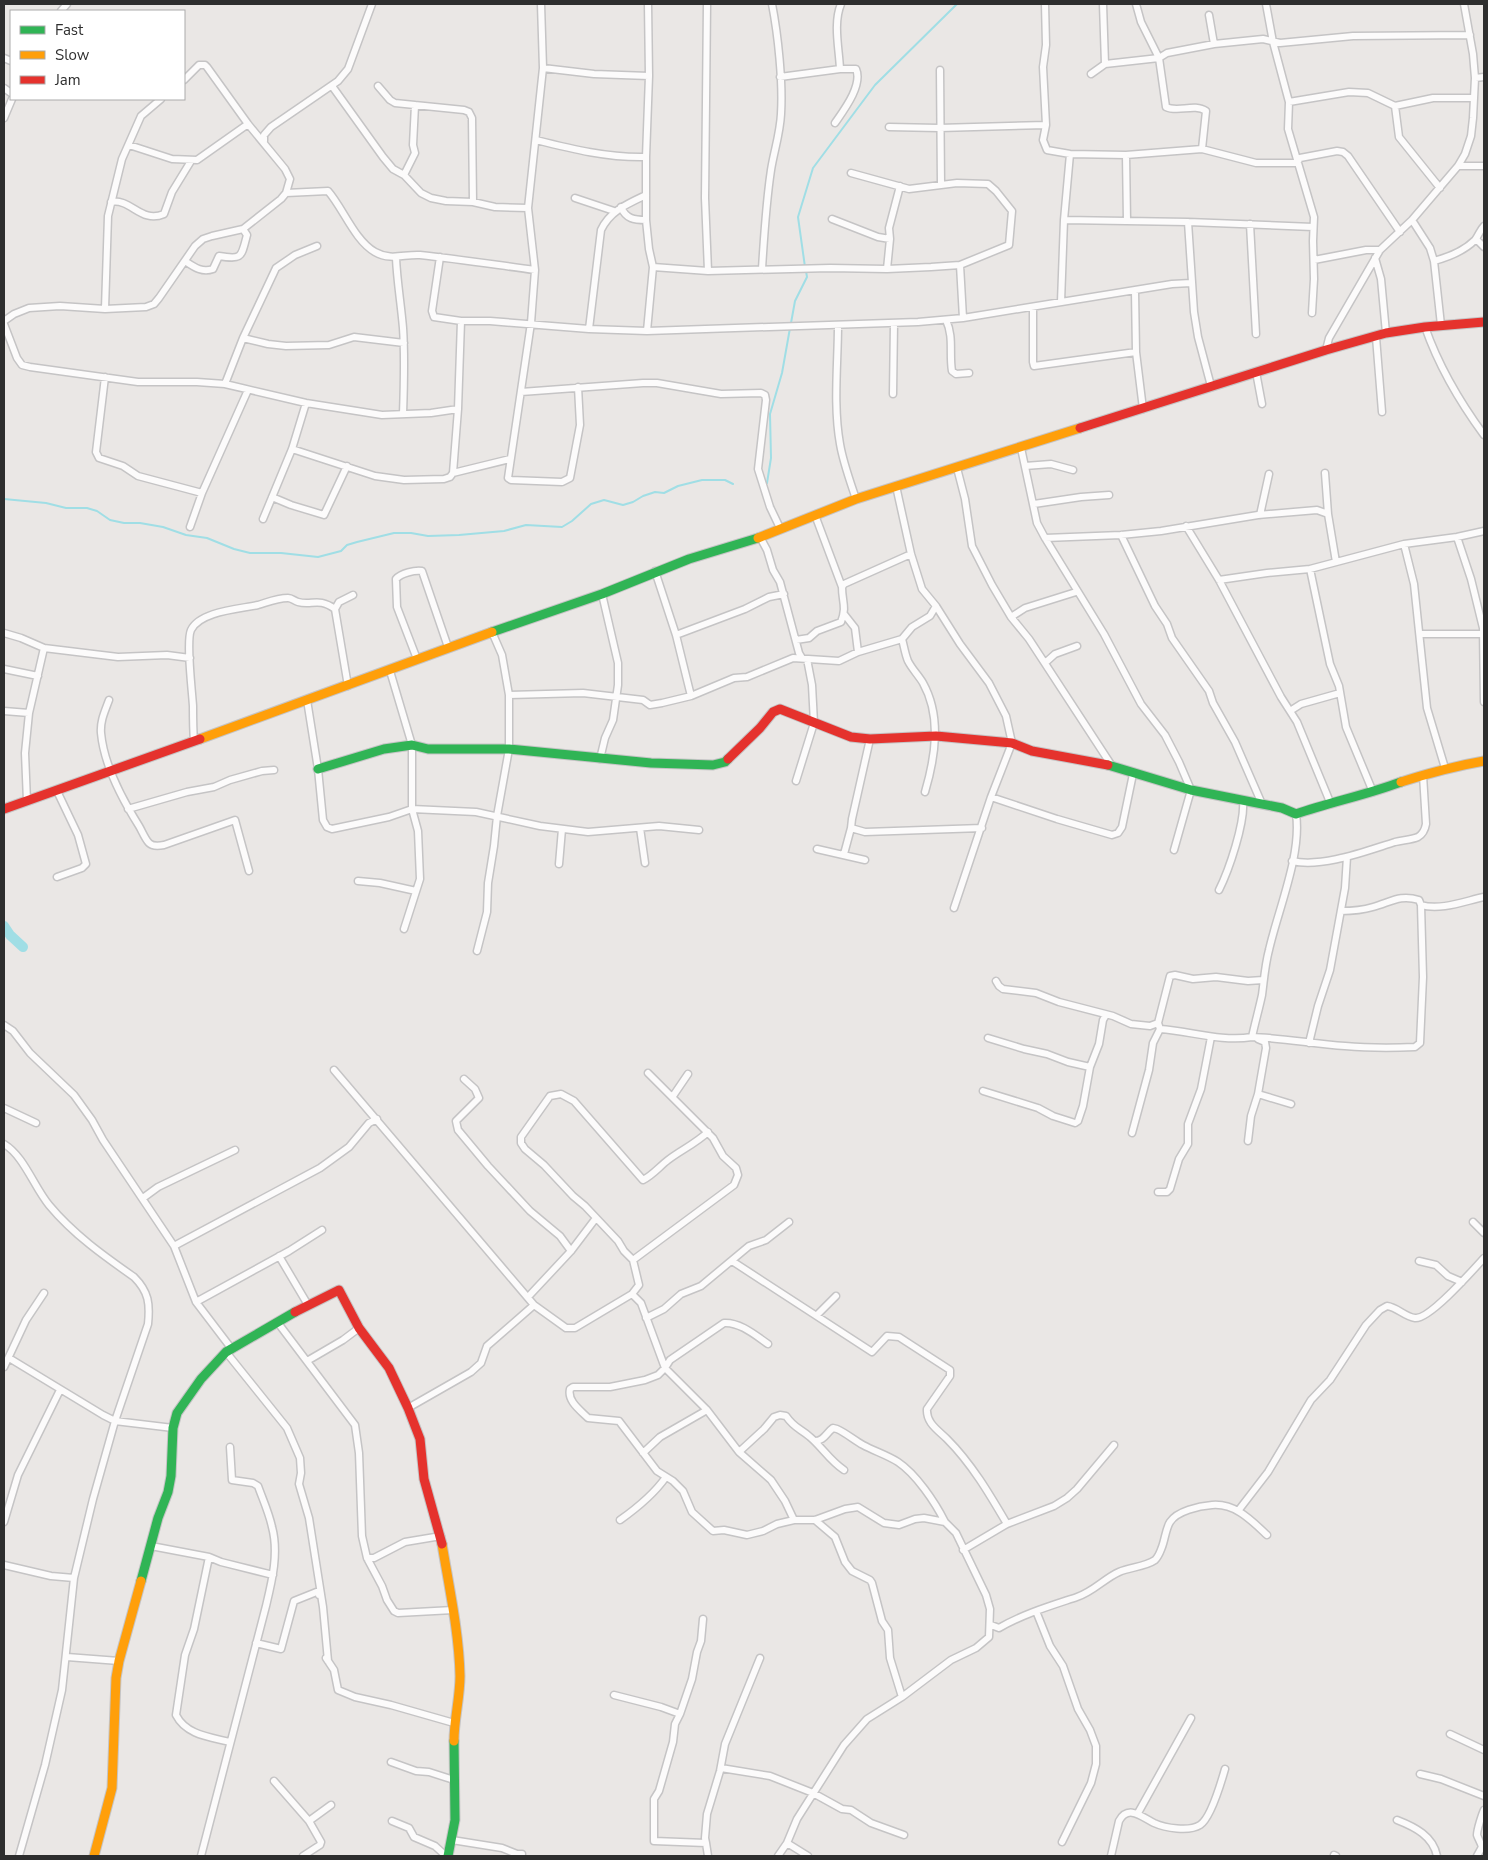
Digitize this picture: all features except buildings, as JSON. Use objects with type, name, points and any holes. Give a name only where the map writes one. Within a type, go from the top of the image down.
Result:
[{"type":"street","points":[[264,141],[264,135],[270,127],[332,86],[348,69],[372,4]]},
{"type":"street","points":[[541,4],[543,68],[528,208],[535,270],[531,323],[510,458],[508,476],[511,480],[562,482],[570,478],[580,424],[578,387]]},
{"type":"street","points":[[647,331],[653,267],[646,220],[649,76],[648,4]]},
{"type":"street","points":[[707,4],[705,198],[708,271]]},
{"type":"street","points":[[762,269],[768,192],[780,121],[780,76],[772,4]]},
{"type":"street","points":[[840,69],[837,29],[838,12],[841,4]]},
{"type":"street","points":[[1045,4],[1046,45],[1043,67],[1046,125],[1043,140],[1044,147],[1047,150],[1070,154],[1126,155],[1202,149],[1256,163],[1297,163]]},
{"type":"street","points":[[1103,4],[1106,64]]},
{"type":"street","points":[[1136,4],[1141,22],[1160,58],[1166,107],[1174,109],[1201,108],[1206,111],[1202,149]]},
{"type":"street","points":[[1266,4],[1273,42],[1289,102],[1288,129],[1314,217],[1312,313]]},
{"type":"street","points":[[1326,350],[1329,338],[1380,250],[1412,220],[1458,166],[1465,154],[1471,136],[1475,78],[1464,4]]},
{"type":"street","points":[[1210,15],[1214,44]]},
{"type":"street","points":[[1091,74],[1106,64],[1160,58],[1167,53],[1214,44],[1263,40],[1280,44],[1353,36],[1470,35]]},
{"type":"street","points":[[185,79],[199,65],[205,65],[248,124],[264,141],[288,174],[290,180],[286,193],[243,229],[203,239],[195,246],[154,304],[136,309],[60,306],[29,308],[14,314],[4,323],[17,358],[22,365],[138,382],[225,384],[306,403],[362,413],[403,414],[458,409]]},
{"type":"street","points":[[543,68],[594,74],[649,76]]},
{"type":"street","points":[[780,76],[856,69],[858,79],[849,102],[835,123]]},
{"type":"street","points":[[940,70],[939,128],[941,185]]},
{"type":"street","points":[[1475,78],[1484,76]]},
{"type":"street","points":[[332,86],[383,157],[393,169],[404,175],[421,193],[431,198],[473,202],[496,207],[528,208]]},
{"type":"street","points":[[378,86],[395,103],[418,104],[469,112],[472,118],[473,202]]},
{"type":"street","points":[[1289,102],[1350,92],[1368,93],[1395,106],[1433,98],[1473,98]]},
{"type":"street","points":[[4,118],[12,100]]},
{"type":"street","points":[[105,309],[108,216],[122,159],[141,116],[160,100]]},
{"type":"street","points":[[404,175],[415,153],[413,144],[415,105]]},
{"type":"street","points":[[1395,106],[1399,137],[1440,188]]},
{"type":"street","points":[[129,146],[172,159],[197,160],[248,124]]},
{"type":"street","points":[[889,126],[939,128],[1046,125]]},
{"type":"street","points":[[536,140],[604,155],[646,157]]},
{"type":"street","points":[[1297,163],[1300,158],[1337,151],[1343,152],[1348,156],[1400,232]]},
{"type":"street","points":[[1061,302],[1064,220],[1070,154]]},
{"type":"street","points":[[1126,155],[1127,221]]},
{"type":"street","points":[[111,202],[118,200],[148,216],[156,217],[164,214],[172,192],[191,161]]},
{"type":"street","points":[[1458,166],[1484,166]]},
{"type":"street","points":[[653,267],[708,271],[801,268],[887,270],[960,265],[1009,245],[1012,211],[988,184],[941,185],[908,189],[851,173]]},
{"type":"street","points":[[887,270],[889,228],[900,186]]},
{"type":"street","points":[[286,193],[328,191],[360,239],[374,252],[396,258],[416,255],[440,257],[535,270]]},
{"type":"street","points":[[589,329],[600,230],[614,211],[646,195]]},
{"type":"street","points":[[575,198],[614,211]]},
{"type":"street","points":[[621,208],[629,218],[646,220]]},
{"type":"street","points":[[832,219],[878,237],[890,238]]},
{"type":"street","points":[[1064,220],[1314,227]]},
{"type":"street","points":[[1412,220],[1430,248],[1434,260],[1441,325]]},
{"type":"street","points":[[1188,222],[1191,283],[1198,337],[1211,386]]},
{"type":"street","points":[[1250,224],[1256,334]]},
{"type":"street","points":[[1434,260],[1447,257],[1462,250],[1476,239],[1484,226]]},
{"type":"street","points":[[184,261],[200,270],[207,271],[213,269],[219,256],[238,258],[242,256],[248,235],[243,229]]},
{"type":"street","points":[[1476,239],[1484,247]]},
{"type":"street","points":[[225,384],[243,338],[276,268],[295,256],[317,246]]},
{"type":"street","points":[[1314,260],[1366,250],[1380,250]]},
{"type":"street","points":[[440,257],[432,315],[434,317],[460,321],[531,323],[589,329],[647,331],[946,320],[1191,283]]},
{"type":"street","points":[[396,258],[404,344],[403,414]]},
{"type":"street","points":[[1375,258],[1381,279],[1386,334]]},
{"type":"street","points":[[960,265],[963,318]]},
{"type":"street","points":[[1135,291],[1136,352],[1143,409]]},
{"type":"street","points":[[1033,306],[1032,362],[1034,366],[1136,352]]},
{"type":"street","points":[[946,320],[950,327],[952,371],[956,374],[969,373]]},
{"type":"street","points":[[453,473],[458,409],[460,321]]},
{"type":"street","points":[[4,809],[390,671],[448,647],[602,594],[655,571],[760,537],[856,499],[1326,350],[1386,334],[1425,327],[1484,322]]},
{"type":"street","points":[[893,394],[894,323]]},
{"type":"street","points":[[838,325],[837,389],[840,442],[843,459],[856,499]]},
{"type":"street","points":[[1425,327],[1447,379],[1462,405],[1484,435]]},
{"type":"street","points":[[243,338],[286,346],[329,345],[354,337],[404,344]]},
{"type":"street","points":[[1376,337],[1382,412]]},
{"type":"street","points":[[1256,372],[1262,404]]},
{"type":"street","points":[[105,378],[96,452],[98,458],[122,466],[138,476],[202,493]]},
{"type":"street","points":[[521,392],[657,383],[721,394],[761,393],[765,396],[766,400],[758,469],[762,486],[780,528]]},
{"type":"street","points":[[190,527],[202,493],[248,390]]},
{"type":"street","points":[[263,519],[292,449],[306,403]]},
{"type":"street","points":[[1021,448],[1037,522],[1044,538],[1104,634],[1141,704],[1164,735],[1179,762],[1191,790],[1174,850]]},
{"type":"street","points":[[292,449],[375,476],[404,480],[450,477],[453,473],[510,458]]},
{"type":"street","points":[[1025,466],[1051,464],[1065,466],[1073,470]]},
{"type":"street","points":[[272,497],[290,505],[324,515],[347,466]]},
{"type":"street","points":[[957,468],[965,499],[972,546],[1010,617],[1029,639],[1112,766]]},
{"type":"street","points":[[1325,472],[1328,514],[1336,562]]},
{"type":"street","points":[[1260,515],[1269,474]]},
{"type":"street","points":[[896,486],[911,554],[922,589],[936,606],[960,644],[989,684],[1006,716],[1012,743],[991,797],[954,908]]},
{"type":"street","points":[[1034,504],[1109,495]]},
{"type":"street","points":[[1044,538],[1121,535],[1260,515],[1317,510],[1328,514]]},
{"type":"street","points":[[796,640],[810,638],[817,631],[837,625],[841,622],[844,614],[842,587],[815,515]]},
{"type":"street","points":[[1186,526],[1219,580],[1301,730],[1330,802]]},
{"type":"street","points":[[1219,580],[1310,569],[1404,544],[1457,537],[1484,531]]},
{"type":"street","points":[[1121,535],[1155,606],[1167,624],[1172,638],[1209,691],[1213,703],[1235,742],[1262,804]]},
{"type":"street","points":[[760,537],[784,594],[796,640],[812,686],[814,723],[796,781]]},
{"type":"street","points":[[1457,537],[1471,579],[1483,634],[1484,702]]},
{"type":"street","points":[[1404,544],[1414,584],[1427,708],[1445,768]]},
{"type":"street","points":[[842,587],[844,584],[911,554]]},
{"type":"street","points":[[1310,569],[1330,664],[1340,693],[1346,727],[1374,792]]},
{"type":"street","points":[[417,659],[397,607],[396,579],[399,575],[418,570],[422,571],[448,647]]},
{"type":"street","points":[[655,571],[676,635],[691,696]]},
{"type":"street","points":[[1010,617],[1025,608],[1076,592]]},
{"type":"street","points":[[600,759],[605,738],[613,720],[618,696],[618,663],[602,594]]},
{"type":"street","points":[[676,635],[745,609],[769,597],[784,594]]},
{"type":"street","points":[[348,686],[335,609],[339,602],[352,595]]},
{"type":"street","points":[[194,741],[190,632],[198,622],[214,614],[286,598],[298,602],[328,604],[335,609]]},
{"type":"street","points":[[509,694],[583,693],[643,700],[650,705],[662,704],[691,696],[734,678],[747,677],[793,658],[803,657],[839,661],[858,652],[902,639],[912,627],[930,616],[936,606]]},
{"type":"street","points":[[844,614],[855,628],[858,652]]},
{"type":"street","points":[[477,951],[487,912],[488,883],[508,749],[509,694],[502,655],[492,632]]},
{"type":"street","points":[[4,633],[44,648],[118,657],[167,655],[190,658]]},
{"type":"street","points":[[1420,634],[1483,634]]},
{"type":"street","points":[[902,639],[908,661],[924,684],[930,701],[936,736],[925,792]]},
{"type":"street","points":[[1045,663],[1055,654],[1077,646]]},
{"type":"street","points":[[27,802],[25,753],[29,713],[44,648]]},
{"type":"street","points":[[4,669],[38,676]]},
{"type":"street","points":[[390,671],[412,745],[412,809],[418,831],[420,879],[404,928]]},
{"type":"street","points":[[1290,711],[1302,704],[1340,693]]},
{"type":"street","points":[[109,700],[102,718],[101,736],[110,772],[128,809],[149,843],[156,846],[164,845],[235,820],[249,871]]},
{"type":"street","points":[[307,700],[318,769],[323,820],[327,827],[332,829],[389,817],[412,809],[476,812],[540,826],[588,832],[659,826],[699,830]]},
{"type":"street","points":[[318,769],[375,751],[412,745],[428,749],[508,749],[600,759],[713,766],[725,762],[760,728],[773,712],[780,709],[851,737],[870,739],[936,736],[1012,743],[1032,751],[1112,766],[1133,774],[1191,790],[1282,808],[1296,814],[1330,802],[1374,792],[1423,775],[1438,772],[1445,768],[1484,761]]},
{"type":"street","points":[[4,711],[29,713]]},
{"type":"street","points":[[844,854],[852,828],[870,739]]},
{"type":"street","points":[[128,809],[187,792],[214,787],[230,780],[262,771],[274,770]]},
{"type":"street","points":[[991,797],[1057,819],[1112,834],[1118,833],[1122,827],[1133,774]]},
{"type":"street","points":[[1292,862],[1303,864],[1347,857],[1398,841],[1418,837],[1424,831],[1426,824],[1423,775]]},
{"type":"street","points":[[57,790],[78,835],[86,864],[82,868],[57,877]]},
{"type":"street","points":[[1219,890],[1228,871],[1244,810],[1243,801]]},
{"type":"street","points":[[1252,1037],[1262,994],[1269,949],[1292,862],[1298,827],[1296,814]]},
{"type":"street","points":[[640,828],[645,863]]},
{"type":"street","points":[[852,828],[865,832],[982,828]]},
{"type":"street","points":[[559,864],[562,829]]},
{"type":"street","points":[[818,848],[866,860]]},
{"type":"street","points":[[1310,1043],[1318,1006],[1330,970],[1347,874],[1347,857]]},
{"type":"street","points":[[358,881],[380,883],[416,891]]},
{"type":"street","points":[[996,981],[1003,989],[1036,993],[1106,1016],[1113,1016],[1131,1024],[1159,1026],[1210,1036],[1242,1039],[1252,1037],[1345,1046],[1415,1047],[1420,1043],[1423,977],[1421,905],[1419,900],[1410,897],[1396,898],[1370,908],[1341,911]]},
{"type":"street","points":[[1421,905],[1438,906],[1484,897]]},
{"type":"street","points":[[1132,1133],[1149,1070],[1153,1044],[1170,976],[1175,975],[1193,979],[1263,980]]},
{"type":"street","points":[[983,1091],[1038,1108],[1053,1116],[1075,1123],[1078,1121],[1083,1106],[1090,1067],[1099,1044],[1103,1020],[1106,1016]]},
{"type":"street","points":[[4,1025],[13,1031],[30,1053],[74,1095],[92,1120],[103,1140],[174,1246],[196,1302],[228,1350],[287,1428],[300,1458],[300,1484],[309,1518],[323,1607],[328,1661]]},
{"type":"street","points":[[1158,1192],[1166,1192],[1170,1189],[1179,1159],[1186,1147],[1188,1124],[1201,1089],[1210,1036]]},
{"type":"street","points":[[1248,1142],[1251,1116],[1258,1094],[1266,1048],[1265,1042],[1252,1037]]},
{"type":"street","points":[[988,1038],[1090,1067]]},
{"type":"street","points":[[334,1070],[534,1305],[570,1329],[575,1328],[632,1294],[639,1285],[633,1260],[624,1251],[618,1240],[585,1206],[525,1149],[521,1137],[550,1096],[561,1094],[574,1101],[643,1180],[668,1160],[697,1142],[708,1132]]},
{"type":"street","points":[[633,1260],[734,1185],[738,1175],[736,1168],[723,1156],[708,1132],[648,1073]]},
{"type":"street","points":[[673,1096],[688,1074]]},
{"type":"street","points":[[464,1079],[475,1090],[479,1098],[456,1121],[458,1130],[530,1211],[560,1236],[571,1251]]},
{"type":"street","points":[[1258,1094],[1291,1104]]},
{"type":"street","points":[[4,1108],[36,1123]]},
{"type":"street","points":[[174,1246],[320,1168],[349,1147],[369,1123],[377,1119]]},
{"type":"street","points":[[4,1144],[13,1151],[49,1205],[81,1237],[134,1277],[146,1292],[149,1310],[148,1324],[115,1421],[93,1499],[74,1578],[62,1690],[45,1765],[19,1856]]},
{"type":"street","points":[[143,1198],[158,1187],[235,1150]]},
{"type":"street","points":[[528,1297],[571,1251],[596,1218]]},
{"type":"street","points":[[646,1318],[664,1309],[681,1294],[701,1286],[749,1246],[766,1240],[789,1222]]},
{"type":"street","points":[[1473,1222],[1484,1233]]},
{"type":"street","points":[[196,1302],[322,1230]]},
{"type":"street","points":[[279,1256],[308,1304]]},
{"type":"street","points":[[1238,1511],[1268,1472],[1311,1400],[1330,1380],[1375,1314],[1386,1306],[1393,1307],[1417,1319],[1431,1311],[1484,1258]]},
{"type":"street","points":[[732,1261],[872,1352],[887,1336],[899,1337],[950,1370],[950,1376],[927,1409],[928,1420],[967,1462],[1007,1524]]},
{"type":"street","points":[[1419,1262],[1436,1265],[1448,1276],[1462,1282]]},
{"type":"street","points":[[94,1856],[112,1788],[116,1678],[119,1661],[158,1518],[168,1492],[171,1476],[173,1428],[177,1413],[202,1379],[228,1350],[278,1323],[308,1304],[339,1290],[359,1328],[389,1368],[420,1439],[424,1479],[440,1536],[459,1648],[460,1679],[454,1723],[455,1820],[447,1856],[435,1846],[414,1837],[409,1828],[392,1821]]},
{"type":"street","points":[[4,1367],[26,1320],[44,1293]]},
{"type":"street","points":[[632,1294],[641,1303],[666,1368],[706,1410],[739,1452],[770,1480],[785,1501],[794,1520]]},
{"type":"street","points":[[817,1315],[836,1296]]},
{"type":"street","points":[[408,1408],[471,1372],[481,1363],[487,1346],[534,1305]]},
{"type":"street","points":[[768,1344],[732,1322],[724,1322],[670,1360],[666,1368],[658,1375],[645,1380],[610,1386],[577,1387],[570,1389],[569,1394],[571,1399],[588,1418],[619,1421],[657,1471],[682,1491],[692,1512],[713,1531],[724,1530],[747,1536],[777,1524],[794,1520],[815,1520],[844,1509],[858,1507],[884,1523],[899,1525],[924,1518],[945,1522]]},
{"type":"street","points":[[278,1323],[355,1425],[360,1452],[362,1536],[367,1558],[382,1586],[387,1600],[398,1613],[453,1610]]},
{"type":"street","points":[[307,1361],[343,1340],[359,1328]]},
{"type":"street","points":[[9,1358],[115,1421],[173,1428]]},
{"type":"street","points":[[4,1522],[18,1475],[60,1390]]},
{"type":"street","points":[[644,1453],[660,1437],[706,1410]]},
{"type":"street","points":[[739,1452],[774,1417],[786,1416],[794,1427],[808,1435],[828,1457],[844,1470]]},
{"type":"street","points":[[778,1856],[787,1843],[797,1819],[844,1744],[867,1719],[902,1697],[951,1660],[966,1654],[982,1644],[989,1637],[991,1625],[990,1609],[986,1595],[956,1533],[945,1522],[937,1507],[908,1469],[837,1429],[833,1428],[824,1438],[814,1441]]},
{"type":"street","points":[[963,1550],[1007,1524],[1054,1506],[1067,1498],[1077,1489],[1114,1445]]},
{"type":"street","points":[[201,1856],[273,1575],[275,1541],[270,1520],[258,1486],[253,1483],[232,1480],[230,1447]]},
{"type":"street","points":[[620,1520],[638,1507],[660,1486],[666,1477]]},
{"type":"street","points":[[991,1625],[999,1628],[1018,1618],[1083,1594],[1103,1584],[1117,1572],[1154,1561],[1159,1556],[1168,1523],[1174,1517],[1191,1509],[1212,1505],[1228,1507],[1248,1517],[1267,1535]]},
{"type":"street","points":[[815,1520],[835,1537],[845,1562],[852,1571],[870,1580],[872,1583],[882,1621],[888,1630],[890,1658],[902,1697]]},
{"type":"street","points":[[367,1558],[374,1558],[405,1542],[440,1536]]},
{"type":"street","points":[[151,1546],[209,1557],[273,1575]]},
{"type":"street","points":[[209,1557],[194,1629],[185,1655],[176,1715],[180,1723],[193,1732],[230,1742]]},
{"type":"street","points":[[4,1565],[51,1576],[74,1578]]},
{"type":"street","points":[[256,1644],[281,1650],[294,1601],[319,1591],[326,1657],[334,1670],[338,1690],[346,1694],[391,1704],[454,1723]]},
{"type":"street","points":[[1036,1612],[1050,1646],[1063,1666],[1078,1709],[1090,1730],[1096,1746],[1096,1764],[1091,1782],[1062,1842]]},
{"type":"street","points":[[702,1618],[701,1641],[696,1652],[692,1679],[675,1724],[673,1742],[659,1791],[654,1798],[654,1841],[706,1843]]},
{"type":"street","points":[[67,1657],[119,1661]]},
{"type":"street","points":[[708,1856],[705,1838],[707,1814],[721,1768],[725,1744],[760,1658]]},
{"type":"street","points":[[614,1695],[662,1707],[680,1714]]},
{"type":"street","points":[[1138,1813],[1191,1718]]},
{"type":"street","points":[[1450,1734],[1484,1750]]},
{"type":"street","points":[[391,1762],[416,1771],[429,1772],[454,1780]]},
{"type":"street","points":[[721,1768],[770,1776],[813,1793],[842,1809],[851,1810],[872,1823],[904,1835]]},
{"type":"street","points":[[1111,1856],[1118,1821],[1121,1816],[1132,1812],[1138,1813],[1156,1824],[1168,1827],[1191,1828],[1200,1825],[1207,1816],[1225,1769]]},
{"type":"street","points":[[1420,1774],[1441,1779],[1484,1796]]},
{"type":"street","points":[[274,1781],[309,1821],[321,1844],[303,1856]]},
{"type":"street","points":[[309,1821],[331,1805]]},
{"type":"street","points":[[1477,1856],[1482,1847],[1477,1836],[1484,1810]]},
{"type":"street","points":[[1397,1820],[1421,1832],[1435,1846],[1437,1856]]},
{"type":"street","points":[[452,1840],[502,1848],[522,1854],[520,1856]]},
{"type":"street","points":[[787,1843],[808,1856]]},
{"type":"waterway","points":[[805,267],[798,217],[813,168],[875,85],[957,4]]},
{"type":"waterway","points":[[791,323],[795,301],[807,277],[806,271]]},
{"type":"waterway","points":[[767,483],[771,458],[770,414],[782,373],[790,328]]},
{"type":"waterway","points":[[4,499],[46,503],[66,508],[87,508],[97,511],[110,520],[163,527],[186,535],[207,538],[250,553],[281,553],[318,557],[341,551],[347,545],[394,533],[428,536],[459,535],[504,531],[526,525],[562,527],[572,521],[591,504],[604,500],[623,505],[655,492],[664,493],[678,486],[702,480],[725,480],[733,484]]},
{"type":"waterway","points":[[4,926],[10,935],[23,947]]},
{"type":"traffic: fast","points":[[492,632],[602,594],[689,559],[758,538]]},
{"type":"traffic: fast","points":[[318,769],[384,749],[412,745],[428,749],[509,749],[651,763],[713,765],[725,762],[728,759]]},
{"type":"traffic: fast","points":[[1108,765],[1191,790],[1282,808],[1296,814],[1401,782]]},
{"type":"traffic: fast","points":[[141,1581],[158,1518],[168,1492],[171,1476],[173,1428],[177,1413],[201,1379],[226,1352],[295,1312]]},
{"type":"traffic: fast","points":[[448,1856],[455,1820],[454,1741]]},
{"type":"traffic: slow","points":[[758,538],[856,499],[1080,428]]},
{"type":"traffic: slow","points":[[200,739],[492,632]]},
{"type":"traffic: slow","points":[[1401,782],[1442,770],[1484,761]]},
{"type":"traffic: slow","points":[[442,1544],[459,1659],[460,1684],[454,1741]]},
{"type":"traffic: slow","points":[[94,1856],[112,1788],[116,1678],[141,1581]]},
{"type":"traffic: jam","points":[[1080,428],[1326,350],[1386,333],[1425,327],[1484,322]]},
{"type":"traffic: jam","points":[[728,759],[760,728],[773,712],[780,709],[851,737],[870,739],[936,736],[1012,743],[1032,751],[1108,765]]},
{"type":"traffic: jam","points":[[4,809],[200,739]]},
{"type":"traffic: jam","points":[[295,1312],[339,1290],[359,1328],[389,1368],[420,1439],[424,1479],[442,1544]]}]
